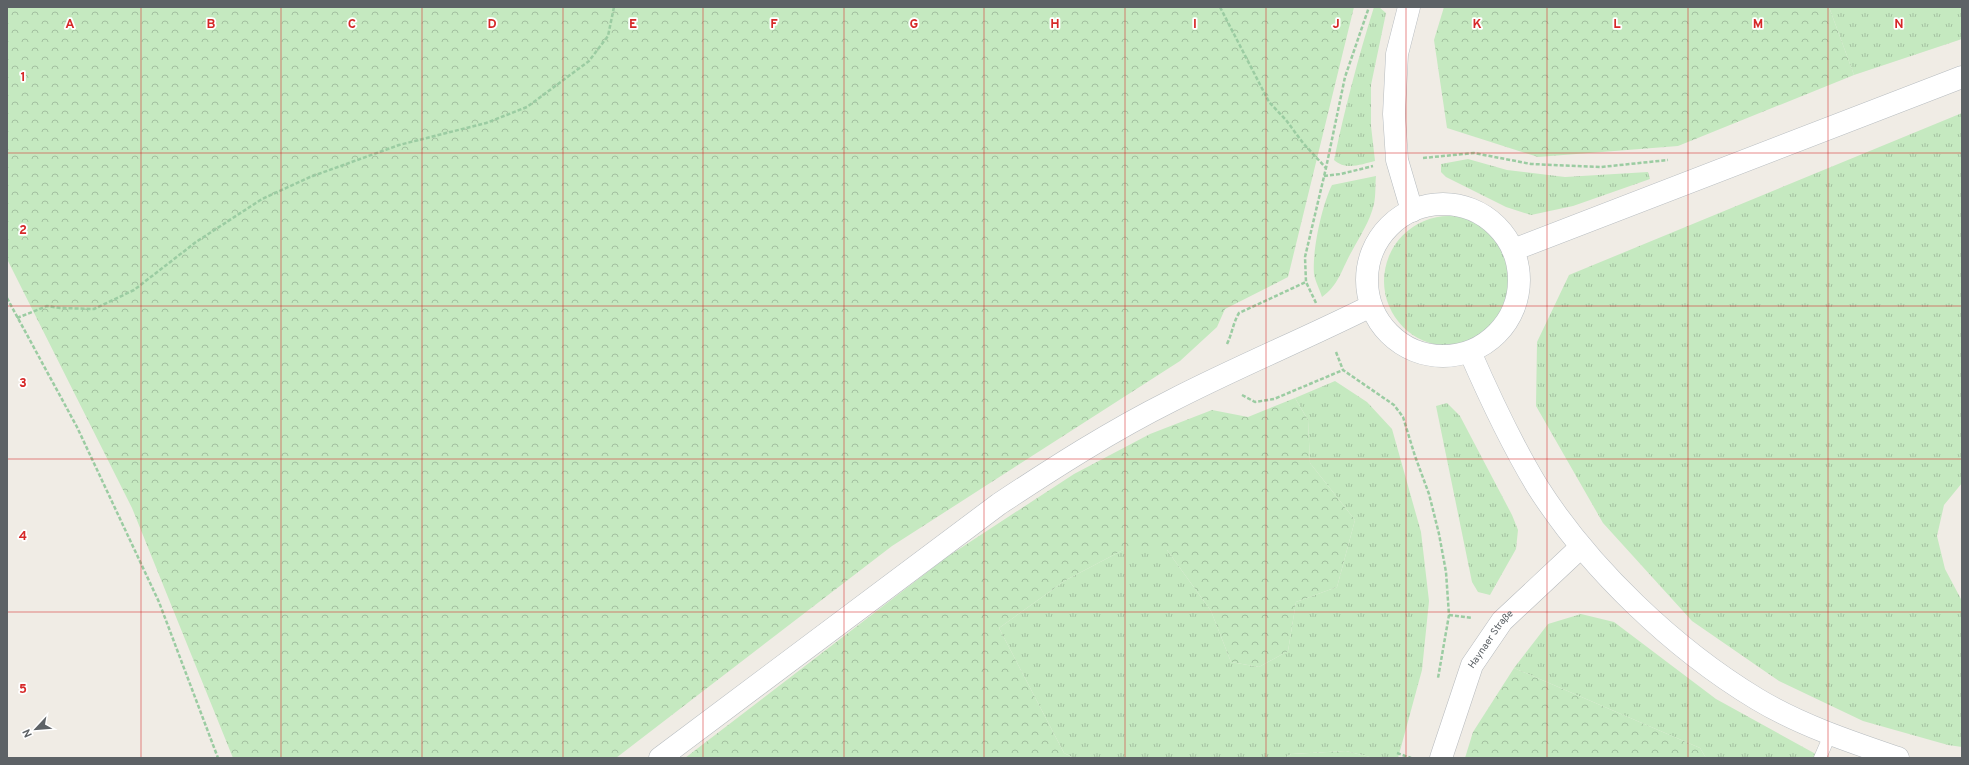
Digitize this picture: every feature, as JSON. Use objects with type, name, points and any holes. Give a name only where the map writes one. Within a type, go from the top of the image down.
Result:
[{"type":"street","points":[[1409,7],[1397,54],[1394,114],[1397,160],[1412,211]]},
{"type":"street","points":[[1513,250],[1962,77]]},
{"type":"street","points":[[1451,204],[1470,209],[1488,219],[1502,233],[1513,250],[1518,269],[1518,290],[1513,310],[1503,328],[1488,342],[1470,352],[1446,356],[1422,354],[1400,343],[1383,327],[1371,306],[1367,290],[1367,274],[1370,258],[1376,243],[1386,230],[1398,219],[1412,211],[1431,205],[1451,204]]},
{"type":"street","points":[[660,758],[999,504],[1109,435],[1212,380],[1328,328],[1371,306]]},
{"type":"street","points":[[1470,352],[1502,425],[1538,487],[1581,547],[1626,594],[1681,646],[1757,699],[1830,735],[1898,758]]},
{"type":"street","name":"Haynaer Straße","points":[[1442,758],[1472,665],[1502,621],[1581,547]]},
{"type":"lane","points":[[1820,758],[1830,735]]},
{"type":"path","points":[[17,318],[47,306],[94,309],[134,290],[196,242],[262,199],[310,177],[399,145],[486,123],[528,107],[589,61],[608,36],[614,7]]},
{"type":"path","points":[[1220,7],[1269,102],[1326,168]]},
{"type":"path","points":[[1369,7],[1345,77],[1305,257],[1306,282],[1328,328],[1342,370],[1394,405],[1403,417],[1429,494],[1439,534],[1446,572],[1449,615],[1437,686]]},
{"type":"path","points":[[1324,176],[1341,174],[1397,160],[1474,153],[1531,164],[1600,167],[1673,159]]},
{"type":"path","points":[[1306,282],[1239,313],[1234,322],[1233,332],[1212,380],[1255,402],[1274,399],[1342,370]]},
{"type":"path","points":[[7,298],[76,427],[159,602],[218,758]]},
{"type":"path","points":[[1397,753],[1411,758]]},
{"type":"green space","points":[[7,7],[1354,7],[1288,277],[1225,309],[1217,327],[1180,361],[892,546],[616,758],[233,758],[132,508],[7,259]]},
{"type":"green space","points":[[1374,7],[1379,7],[1386,13],[1371,85],[1371,126],[1375,161],[1349,166],[1334,160],[1352,83]]},
{"type":"green space","points":[[1444,7],[1829,7],[1854,75],[1678,146],[1538,157],[1447,128],[1434,40]]},
{"type":"green space","points":[[1829,7],[1962,7],[1962,39],[1854,75]]},
{"type":"green space","points":[[1962,113],[1962,483],[1944,505],[1937,536],[1945,569],[1962,601],[1962,747],[1948,745],[1863,721],[1779,681],[1692,621],[1603,523],[1536,406],[1537,342],[1569,275]]},
{"type":"green space","points":[[1468,159],[1507,170],[1565,177],[1648,172],[1650,179],[1573,206],[1531,215],[1506,207],[1446,177],[1441,172],[1441,164]]},
{"type":"green space","points":[[1376,176],[1374,204],[1367,222],[1340,276],[1328,292],[1322,297],[1314,274],[1316,241],[1321,216],[1332,185]]},
{"type":"green space","points":[[1455,216],[1474,221],[1495,235],[1509,256],[1513,268],[1513,294],[1509,306],[1495,327],[1474,341],[1462,345],[1443,346],[1424,341],[1403,327],[1389,306],[1385,294],[1384,275],[1389,256],[1403,235],[1424,221],[1436,217]]},
{"type":"green space","points":[[1335,381],[1367,402],[1392,429],[1421,532],[1429,601],[1422,670],[1398,758],[1374,758],[1346,751],[1291,754],[1285,758],[1074,758],[1064,753],[999,628],[1066,580],[1123,550],[1167,550],[1211,611],[1231,662],[1259,667],[1288,651],[1296,602],[1337,587],[1355,520],[1310,463],[1308,420],[1295,398]]},
{"type":"green space","points":[[1295,398],[1308,420],[1310,463],[1355,520],[1337,587],[1296,602],[1288,651],[1259,667],[1231,662],[1211,611],[1167,550],[1123,550],[1066,580],[999,628],[1064,753],[1074,758],[685,758],[947,557],[1074,474],[1150,434],[1212,410],[1248,417]]},
{"type":"green space","points":[[1447,403],[1460,416],[1512,515],[1518,530],[1516,549],[1490,595],[1478,592],[1472,582],[1436,406]]},
{"type":"green space","points":[[1581,614],[1614,622],[1716,699],[1823,758],[1706,758],[1700,748],[1514,668],[1548,624]]},
{"type":"green space","points":[[1514,668],[1700,748],[1706,758],[1465,758],[1473,732]]},
{"type":"green space","points":[[1346,751],[1374,758],[1285,758],[1291,754]]}]
